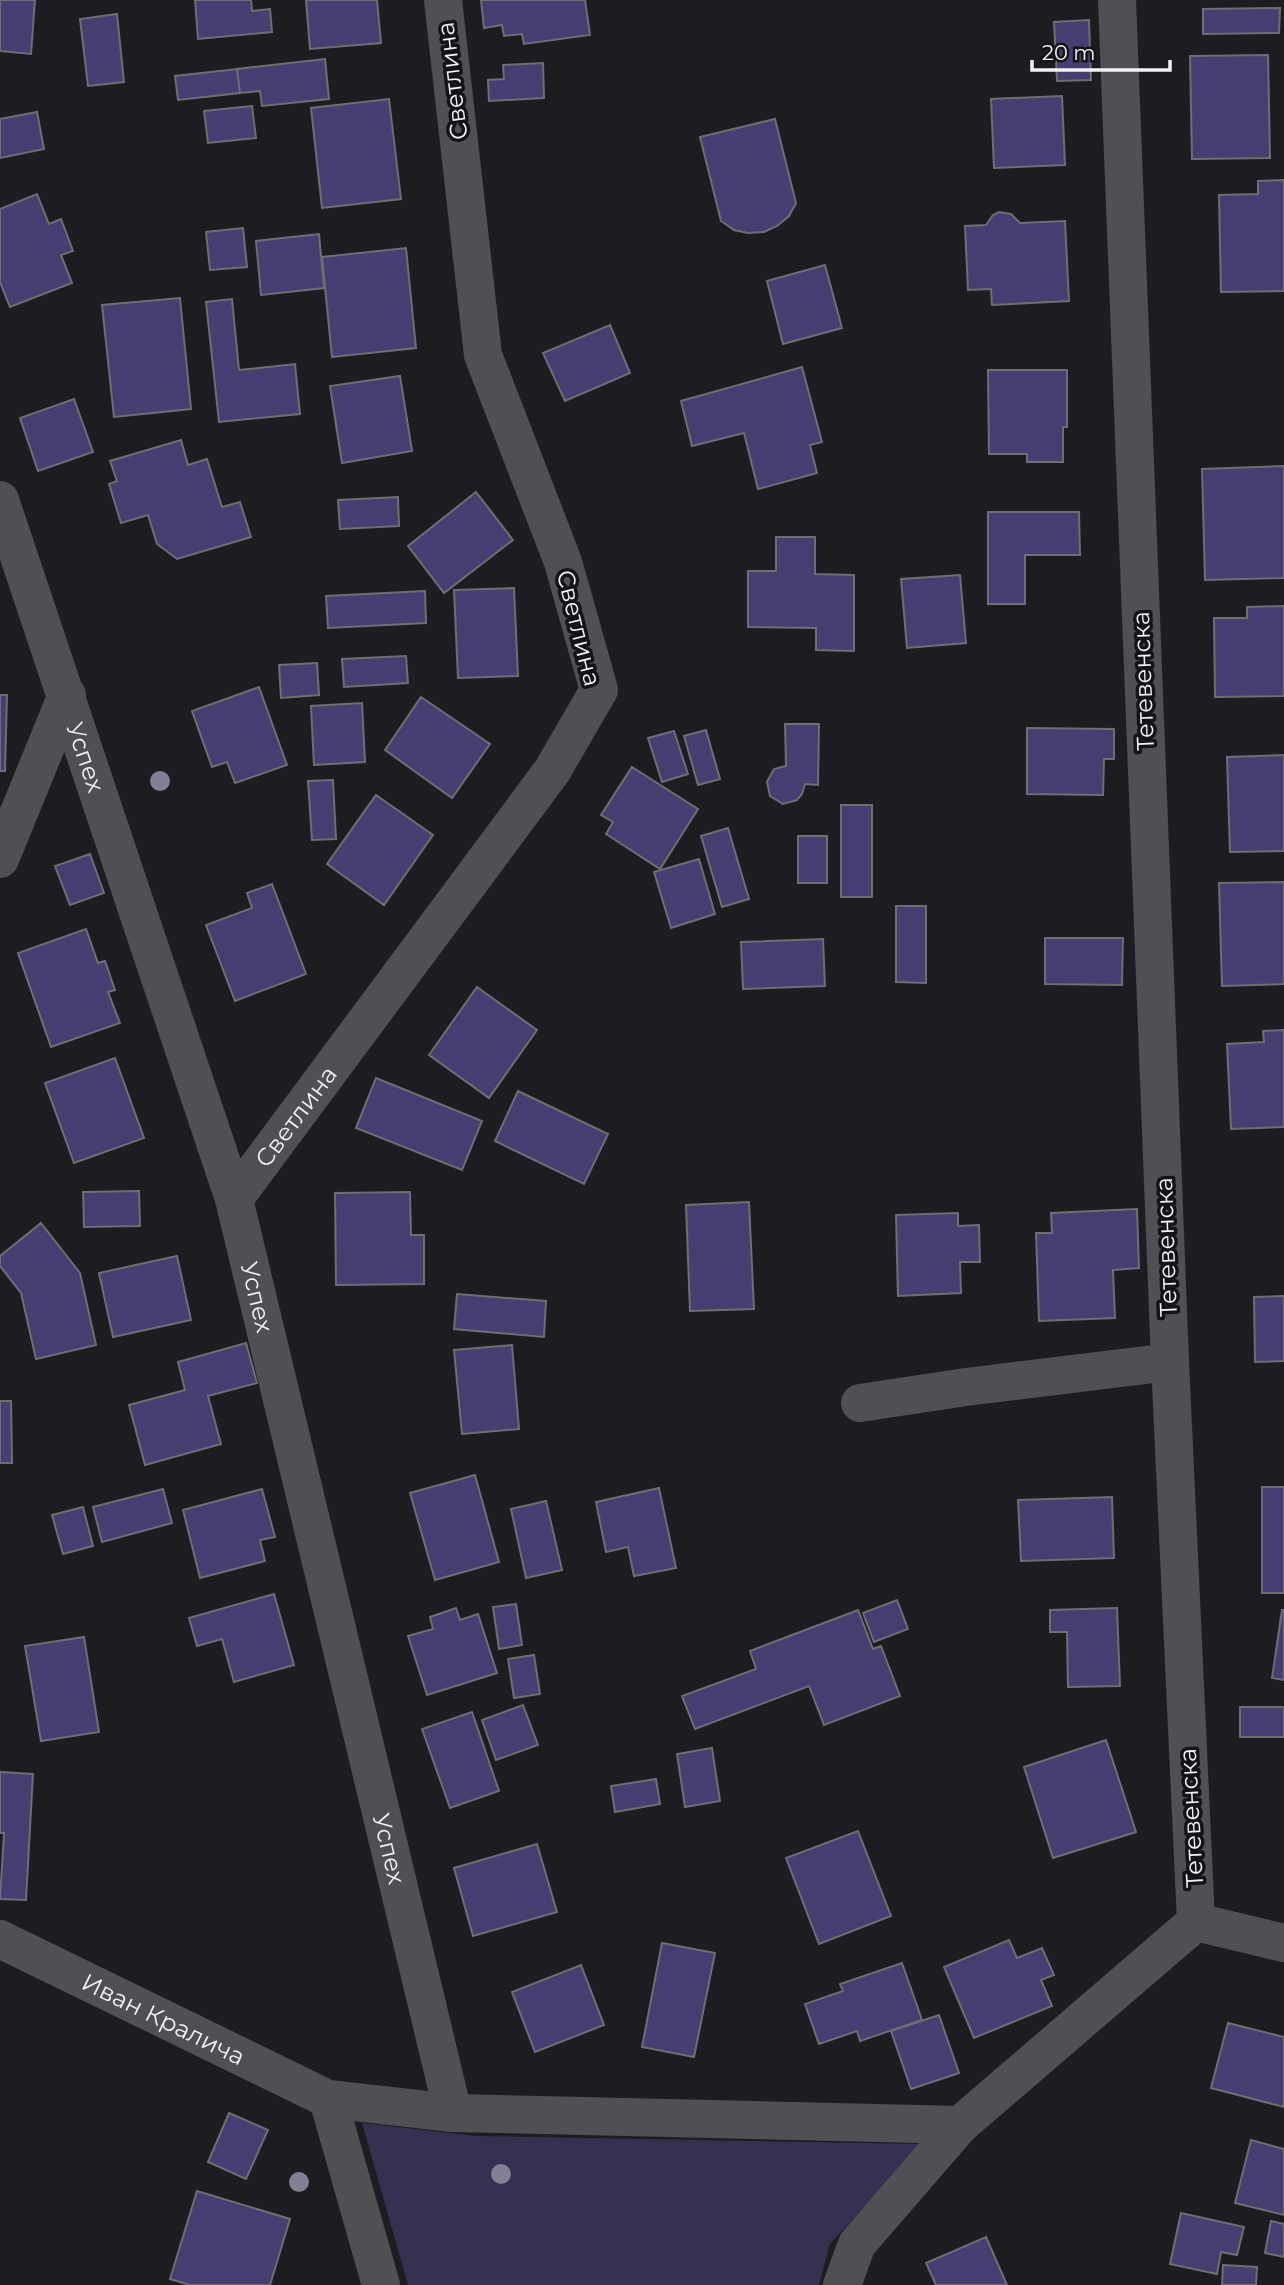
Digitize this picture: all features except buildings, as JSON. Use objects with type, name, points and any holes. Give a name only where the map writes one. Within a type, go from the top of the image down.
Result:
[{"type":"street","name":"Светлина","points":[[234,1199],[552,771],[599,690],[563,562],[483,355],[443,0]]},
{"type":"street","name":"Тетевенска","points":[[842,2285],[857,2244],[960,2125],[1196,1922],[1170,1362],[1116,0]]},
{"type":"street","name":"Успех","points":[[0,500],[234,1199],[453,2113]]},
{"type":"street","points":[[0,859],[67,695]]},
{"type":"street","points":[[860,1403],[1170,1362]]},
{"type":"street","points":[[1196,1922],[1284,1942]]},
{"type":"street","name":"Иван Кралича","points":[[1,1946],[328,2099],[453,2113],[960,2125]]},
{"type":"street","points":[[328,2099],[381,2285]]},
{"type":"shaded area","points":[[362,2123],[476,2136],[922,2144],[830,2244],[819,2285],[408,2285]]}]
